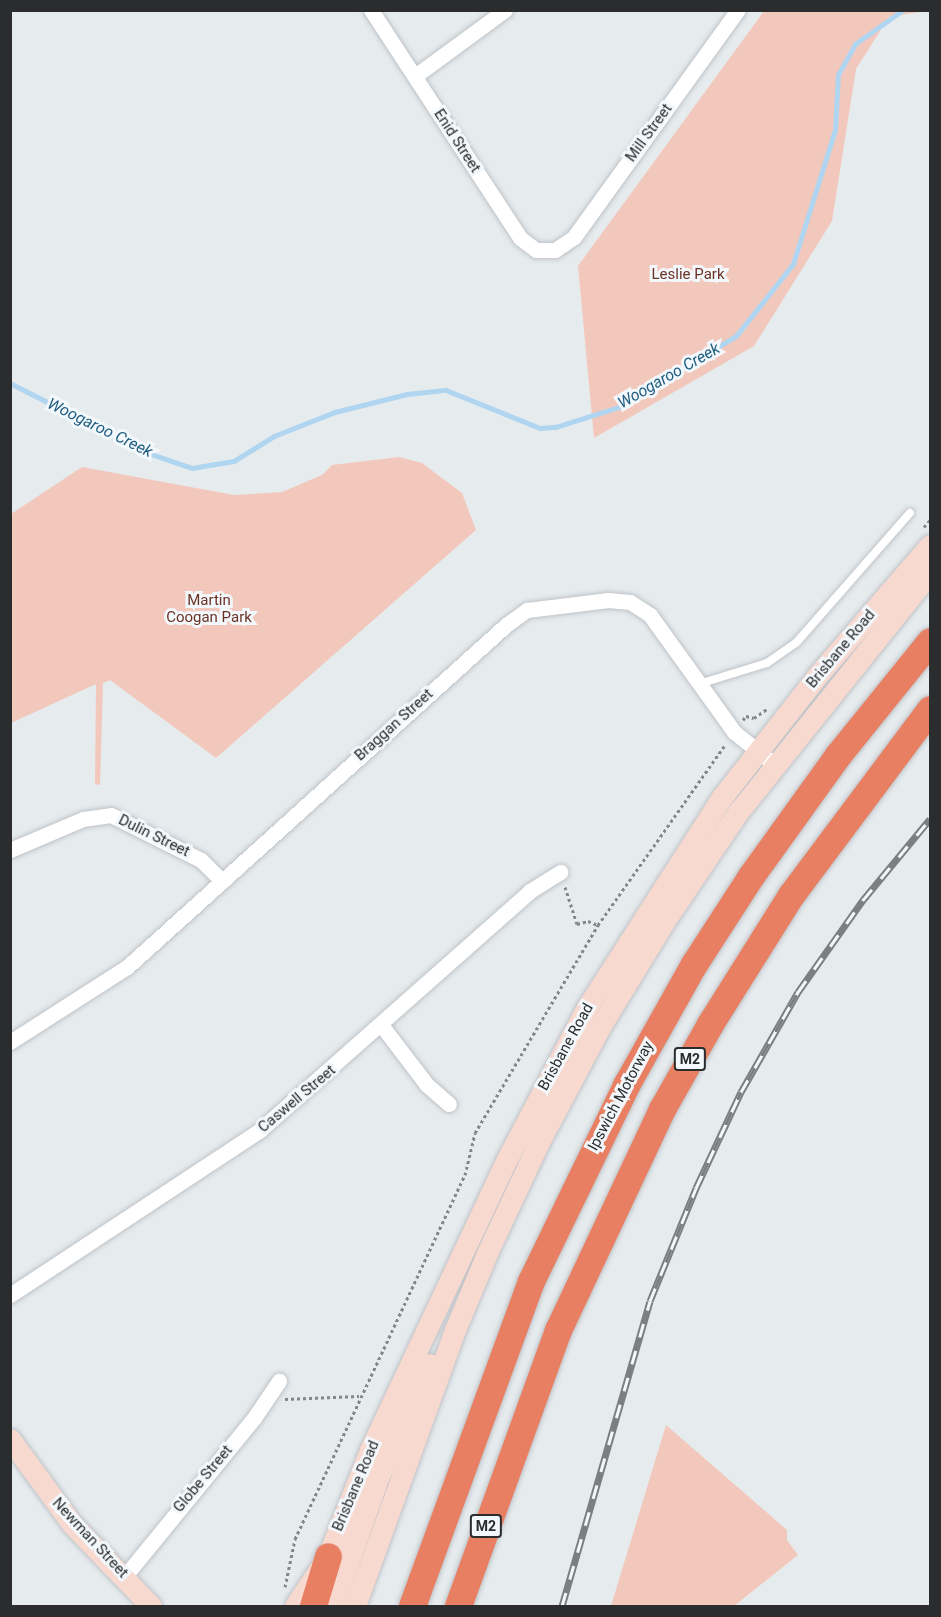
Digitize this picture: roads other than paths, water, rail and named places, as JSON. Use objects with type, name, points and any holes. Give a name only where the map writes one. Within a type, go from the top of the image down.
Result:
[{"type":"highway","name":"Ipswich Motorway","points":[[412,1606],[531,1281],[626,1085],[694,964],[751,876],[838,754],[930,640]]},
{"type":"highway","name":"M2","points":[[458,1606],[558,1330],[662,1109],[715,1015],[791,895],[930,709]]},
{"type":"highway","points":[[313,1606],[328,1556]]},
{"type":"main road","name":"Brisbane Road","points":[[295,1606],[328,1556],[370,1450],[544,1086],[642,917],[930,545]]},
{"type":"main road","name":"Brisbane Road","points":[[355,1606],[455,1330],[516,1188],[600,1027],[766,757],[930,573]]},
{"type":"main road","points":[[333,1606],[397,1434],[439,1346],[455,1330]]},
{"type":"main road","name":"Newman Street","points":[[10,1439],[72,1524],[125,1576],[151,1606]]},
{"type":"street","name":"Enid Street","points":[[371,10],[520,238],[536,250],[555,250]]},
{"type":"street","points":[[415,76],[505,10]]},
{"type":"street","name":"Mill Street","points":[[555,250],[574,237],[738,10]]},
{"type":"street","name":"Braggan Street","points":[[10,1042],[127,967],[506,625],[527,610],[608,600],[630,602],[650,615],[734,732],[766,757]]},
{"type":"street","name":"Dulin Street","points":[[10,850],[82,819],[111,815],[201,860],[222,881]]},
{"type":"street","name":"Caswell Street","points":[[10,1295],[260,1130],[382,1026],[530,891],[561,872]]},
{"type":"street","points":[[382,1026],[427,1085],[449,1104]]},
{"type":"street","name":"Globe Street","points":[[125,1576],[268,1399],[279,1381]]},
{"type":"lane","points":[[699,684],[767,663],[796,643],[910,513]]},
{"type":"waterway","name":"Woogaroo Creek","points":[[10,383],[148,453],[192,468],[234,461],[274,436],[335,412],[407,394],[446,390],[540,428],[556,427],[619,407],[736,336],[793,264],[835,130],[838,75],[855,44],[903,10]]},
{"type":"railway","points":[[562,1606],[650,1301],[696,1188],[741,1092],[798,992],[863,900],[930,819]]},
{"type":"park label","name":"Leslie Park","points":[[688,275]]},
{"type":"park label","name":"Martin Coogan Park","points":[[209,608]]}]
